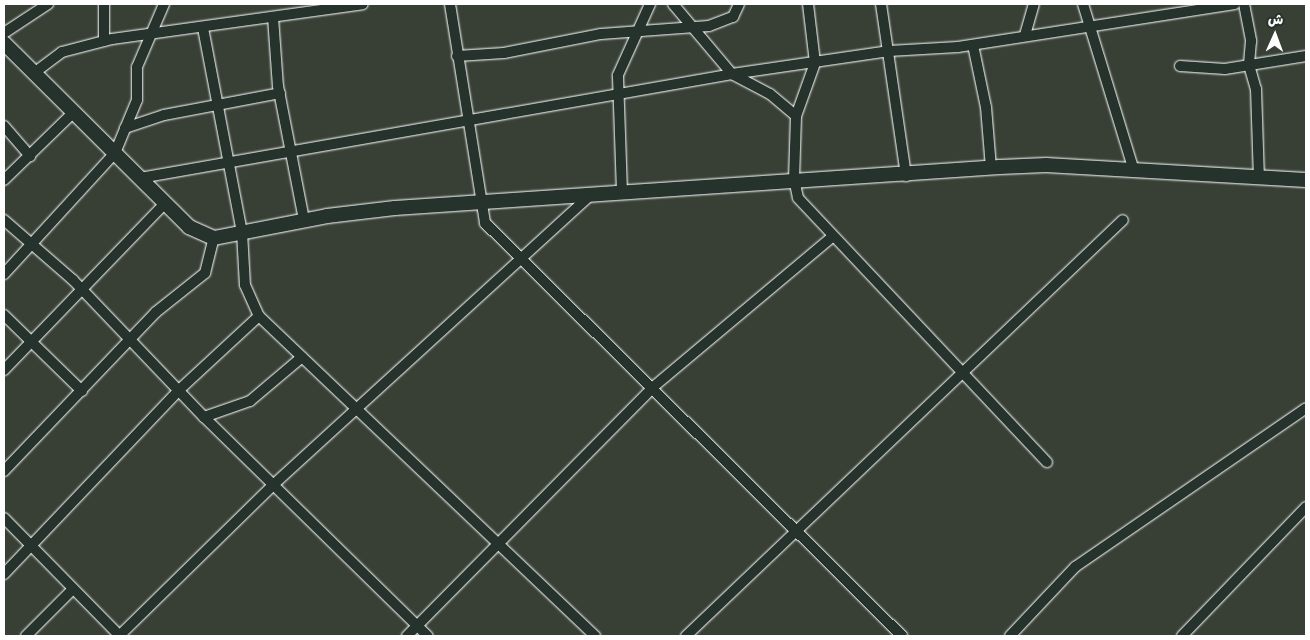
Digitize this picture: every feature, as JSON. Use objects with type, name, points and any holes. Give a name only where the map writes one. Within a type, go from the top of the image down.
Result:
[{"type":"street","points":[[4,33],[48,4]]},
{"type":"street","points":[[104,4],[104,41]]},
{"type":"street","points":[[4,274],[115,153],[137,100],[137,67],[164,4]]},
{"type":"street","points":[[34,73],[62,52],[104,41],[361,4]]},
{"type":"street","points":[[450,4],[479,202],[485,222],[902,636]]},
{"type":"street","points":[[622,192],[616,97],[618,75],[641,30],[650,4]]},
{"type":"street","points":[[673,4],[732,74],[770,94],[796,116]]},
{"type":"street","points":[[457,56],[504,53],[641,30],[709,26],[734,17],[739,4]]},
{"type":"street","points":[[808,4],[815,63],[796,116],[794,179],[798,198],[1047,462]]},
{"type":"street","points":[[881,4],[906,176]]},
{"type":"street","points":[[1025,35],[1034,4]]},
{"type":"street","points":[[1083,4],[1089,25],[1108,72],[1134,171]]},
{"type":"street","points":[[140,178],[227,161],[293,153],[468,120],[616,97],[732,74],[889,51],[973,45],[1180,8],[1235,4]]},
{"type":"street","points":[[1244,4],[1251,41],[1249,65],[1256,88],[1259,179]]},
{"type":"street","points":[[273,17],[280,93],[293,153],[304,220]]},
{"type":"street","points":[[203,28],[216,106],[242,232],[245,284],[260,316],[595,636]]},
{"type":"street","points":[[973,45],[986,107],[991,168]]},
{"type":"street","points":[[6,50],[34,73],[188,227],[214,238],[304,220],[479,202],[590,196],[794,179],[906,176],[1046,165],[1259,179],[1306,180]]},
{"type":"street","points":[[1180,66],[1225,69],[1306,56]]},
{"type":"street","points":[[125,128],[164,115],[280,93]]},
{"type":"street","points":[[4,180],[74,112]]},
{"type":"street","points":[[4,126],[30,156]]},
{"type":"street","points":[[4,518],[72,590],[120,636],[273,485],[590,196]]},
{"type":"street","points":[[4,370],[30,340],[83,290],[165,203]]},
{"type":"street","points":[[4,220],[83,290],[204,417],[428,636]]},
{"type":"street","points":[[686,636],[1123,220]]},
{"type":"street","points":[[407,636],[652,388],[834,236]]},
{"type":"street","points":[[4,471],[156,312],[204,273],[214,238]]},
{"type":"street","points":[[4,316],[82,391]]},
{"type":"street","points":[[4,574],[179,390],[260,316]]},
{"type":"street","points":[[204,417],[250,401],[302,357]]},
{"type":"street","points":[[1010,636],[1075,567],[1306,408]]},
{"type":"street","points":[[1182,636],[1306,506]]},
{"type":"street","points":[[26,636],[72,590]]}]
